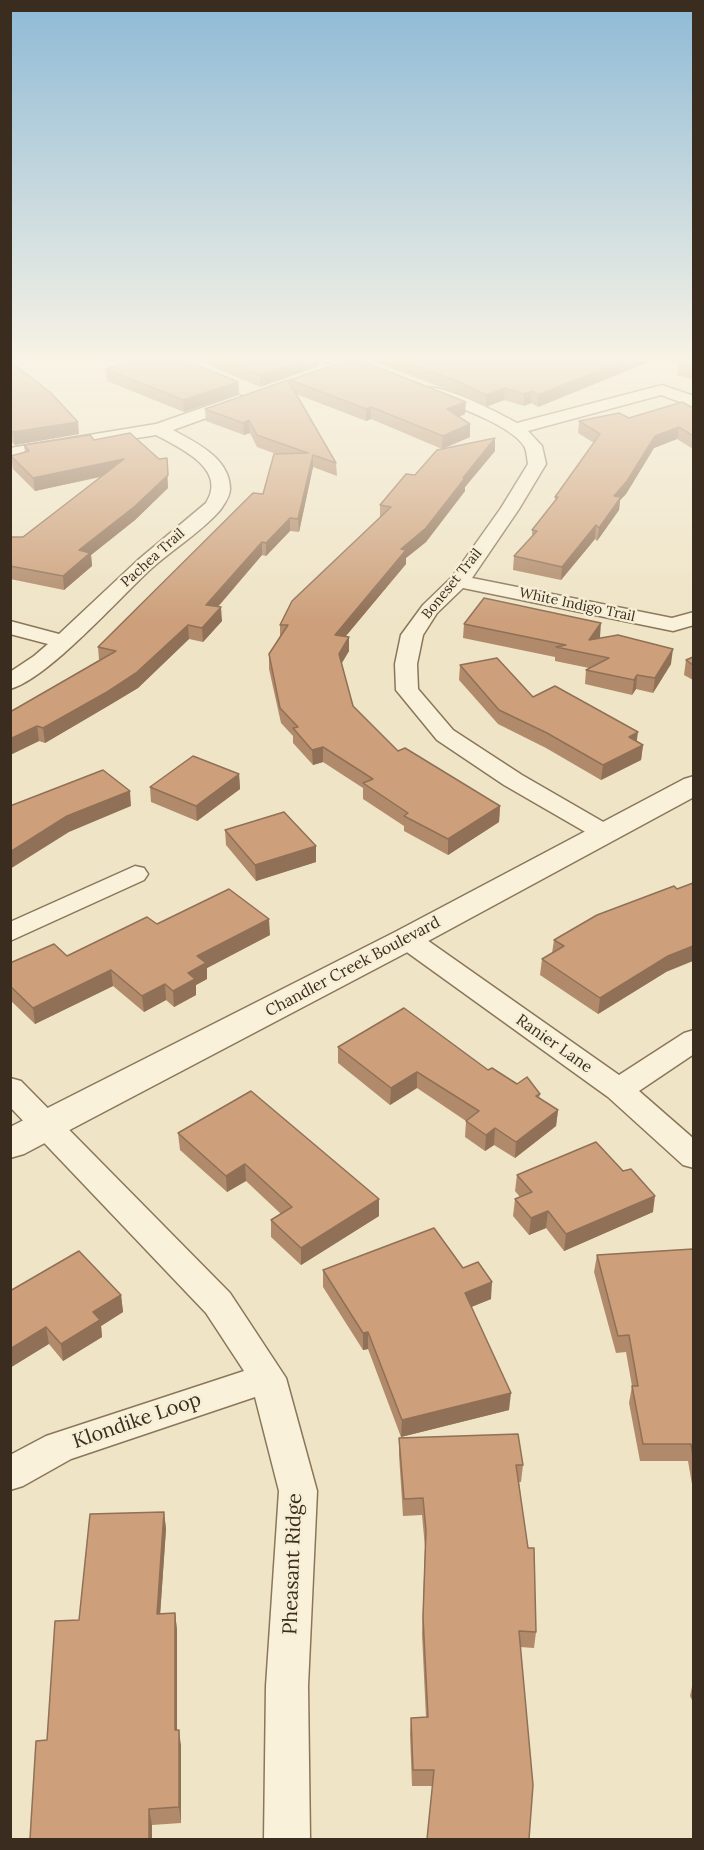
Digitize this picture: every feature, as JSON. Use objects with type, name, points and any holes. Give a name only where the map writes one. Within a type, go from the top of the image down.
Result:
[{"type":"street","points":[[10,453],[45,447]]},
{"type":"street","name":"Pachea Trail","points":[[10,682],[42,661],[153,558],[213,507],[220,495],[220,477],[213,465],[187,447]]},
{"type":"street","name":"Boneset Trail","points":[[533,447],[537,464],[510,509],[459,581],[430,609],[412,635],[405,664],[407,690],[445,735],[513,780],[603,832]]},
{"type":"street","name":"White Indigo Trail","points":[[459,581],[673,625],[693,618]]},
{"type":"street","points":[[10,627],[62,641]]},
{"type":"street","name":"Chandler Creek Boulevard","points":[[10,1144],[407,939],[603,832],[693,786]]},
{"type":"street","points":[[10,933],[135,874]]},
{"type":"street","name":"Ranier Lane","points":[[407,939],[619,1090],[693,1157]]},
{"type":"street","points":[[619,1090],[693,1040]]},
{"type":"street","name":"Pheasant Ridge","points":[[10,1088],[218,1303],[268,1378],[298,1491],[287,1686],[288,1839]]},
{"type":"street","name":"Klondike Loop","points":[[10,1474],[60,1447],[268,1378]]},
{"type":"building","points":[[26,447],[146,447],[159,459],[167,458],[168,475],[134,507],[79,550],[90,553],[63,576],[10,566],[10,537],[23,537],[124,459],[33,478],[11,456],[29,451]]},
{"type":"building","points":[[292,447],[327,447],[336,463],[313,455],[298,519],[290,518],[266,543],[262,542],[206,605],[221,607],[202,628],[188,625],[136,673],[107,692],[43,728],[37,726],[10,739],[10,712],[116,651],[98,647],[253,493],[263,494],[274,454],[308,453]]},
{"type":"building","points":[[450,447],[488,447],[426,528],[401,549],[406,550],[335,635],[349,637],[339,654],[353,706],[398,751],[405,748],[500,806],[448,839],[404,816],[408,813],[363,783],[373,779],[323,747],[312,750],[293,728],[298,727],[280,708],[269,654],[288,625],[280,625],[292,601],[391,507],[380,505],[406,474],[415,475],[437,450]]},
{"type":"building","points":[[590,447],[648,447],[627,481],[614,496],[621,497],[599,528],[596,525],[562,567],[514,556],[537,531],[532,530],[558,497],[555,497]]},
{"type":"building","points":[[484,598],[601,623],[589,640],[618,635],[673,649],[655,678],[637,675],[634,680],[586,670],[609,658],[556,647],[566,645],[464,624]]},
{"type":"building","points":[[693,657],[693,665],[686,660]]},
{"type":"building","points":[[497,658],[533,697],[555,686],[638,732],[629,737],[643,745],[603,765],[547,733],[499,710],[460,665]]},
{"type":"building","points":[[193,756],[239,774],[196,806],[150,787]]},
{"type":"building","points":[[103,770],[130,791],[67,816],[10,852],[10,806]]},
{"type":"building","points":[[284,812],[316,846],[255,865],[225,830]]},
{"type":"building","points":[[693,883],[693,946],[668,956],[600,998],[542,959],[564,946],[554,940],[597,915],[674,886],[677,889]]},
{"type":"building","points":[[229,889],[269,919],[197,956],[206,963],[188,973],[195,979],[173,991],[165,984],[142,996],[111,970],[33,1008],[10,986],[10,963],[54,944],[67,956],[147,917],[157,924]]},
{"type":"building","points":[[404,1008],[488,1070],[492,1068],[517,1084],[527,1077],[540,1094],[536,1096],[558,1110],[516,1142],[495,1128],[486,1135],[466,1121],[479,1111],[417,1072],[391,1088],[338,1047]]},
{"type":"building","points":[[251,1091],[379,1199],[301,1248],[271,1220],[292,1207],[245,1164],[226,1176],[178,1133]]},
{"type":"building","points":[[596,1142],[623,1171],[631,1169],[655,1196],[566,1234],[548,1211],[531,1218],[515,1199],[532,1192],[517,1175]]},
{"type":"building","points":[[434,1228],[463,1268],[478,1262],[492,1282],[465,1293],[511,1393],[402,1420],[368,1332],[363,1333],[323,1270]]},
{"type":"building","points":[[693,1249],[693,1457],[691,1444],[643,1444],[632,1386],[638,1386],[629,1335],[618,1336],[597,1255]]},
{"type":"building","points":[[79,1251],[121,1295],[93,1312],[100,1320],[61,1344],[46,1327],[10,1349],[10,1291]]},
{"type":"building","points":[[518,1434],[523,1465],[516,1465],[528,1548],[534,1548],[536,1632],[519,1631],[533,1785],[529,1839],[427,1839],[434,1770],[413,1770],[411,1718],[428,1717],[423,1617],[426,1530],[423,1498],[404,1499],[399,1438]]},
{"type":"building","points":[[164,1512],[157,1614],[175,1613],[175,1730],[179,1730],[179,1807],[149,1809],[149,1839],[30,1839],[36,1741],[47,1740],[55,1621],[79,1620],[90,1514]]}]
